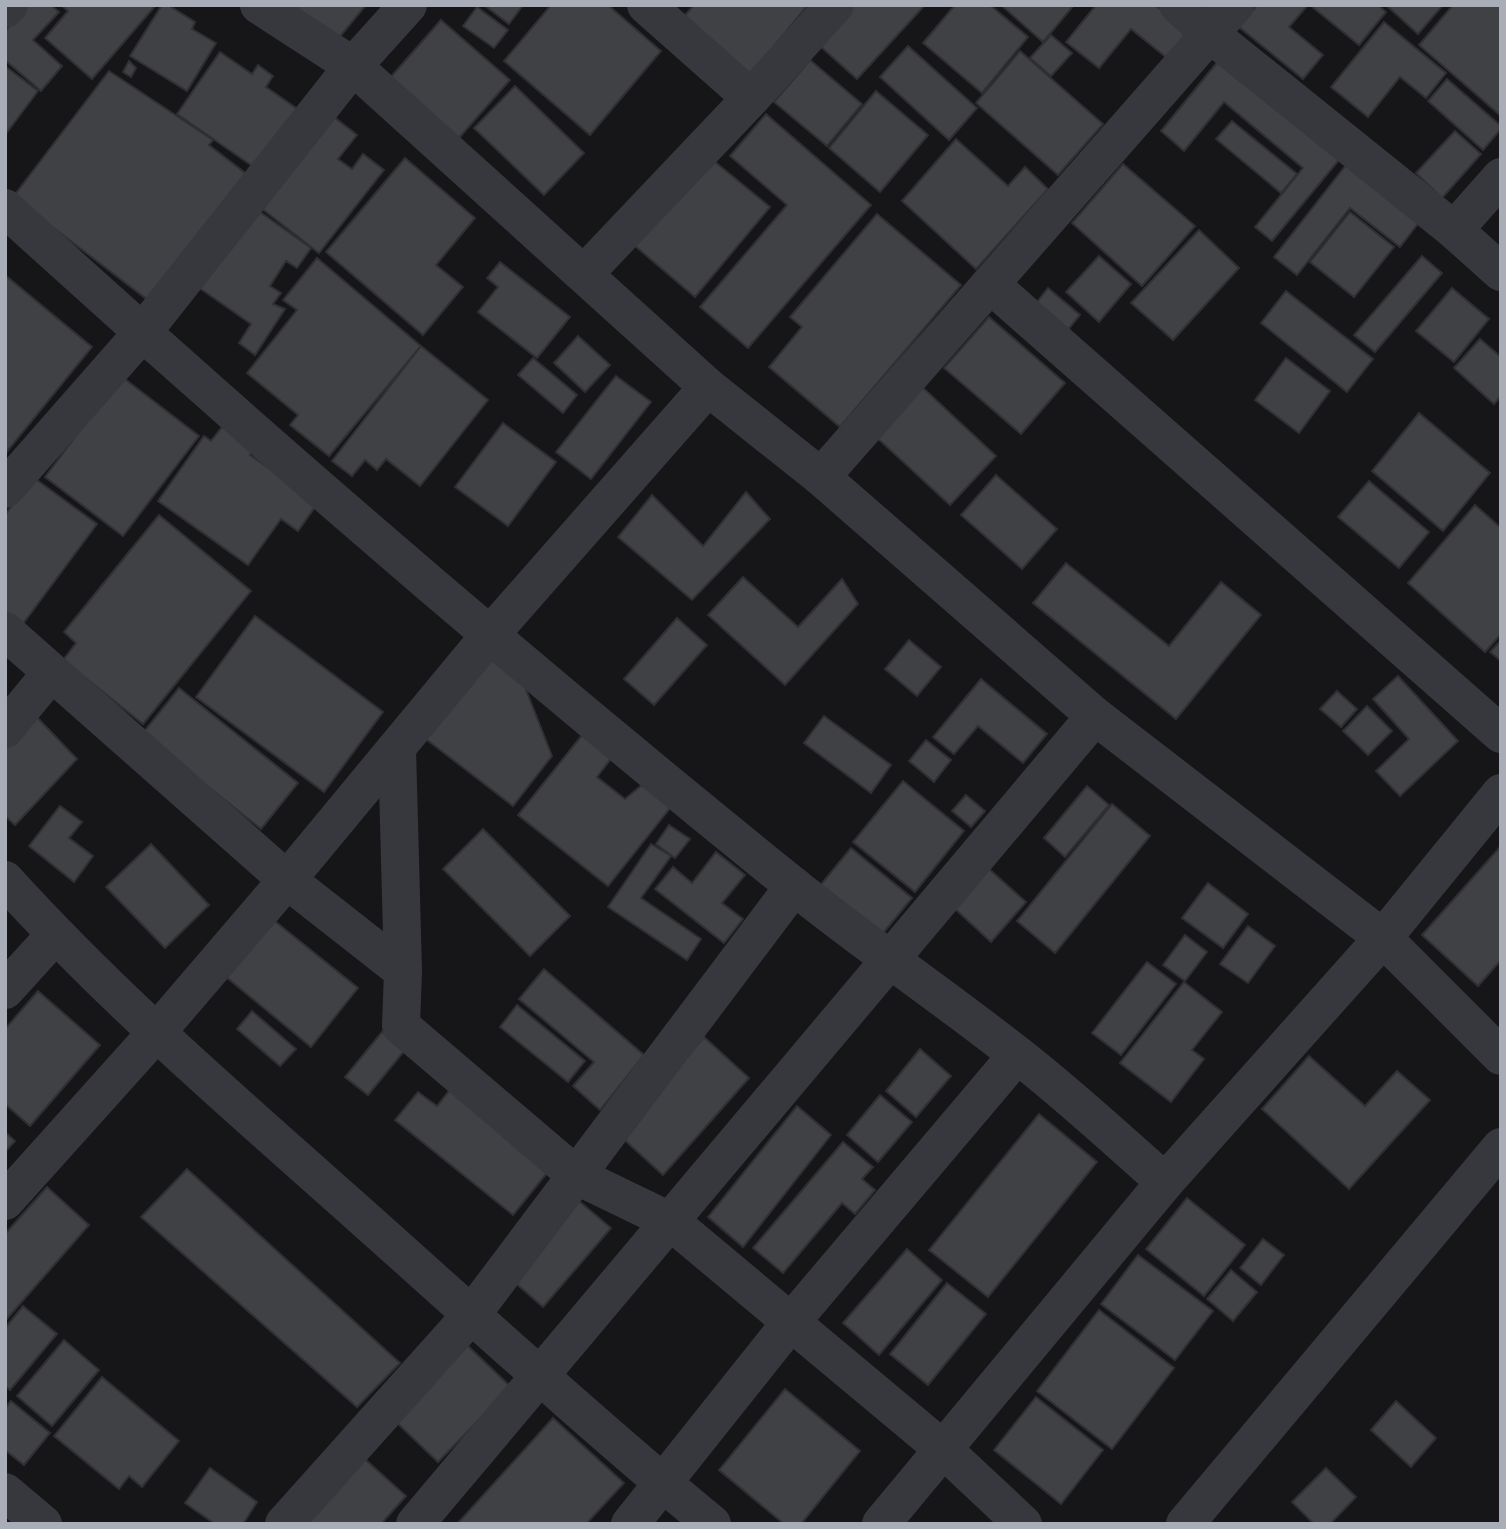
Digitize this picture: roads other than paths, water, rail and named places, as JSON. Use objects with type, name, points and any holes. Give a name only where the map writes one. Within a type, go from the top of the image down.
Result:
[{"type":"street","points":[[259,5],[353,66],[708,387],[821,477],[1095,716],[1383,938],[1501,1056]]},
{"type":"street","points":[[5,489],[142,333],[353,66],[408,5]]},
{"type":"street","points":[[646,5],[751,99]]},
{"type":"street","points":[[584,274],[751,99],[835,5]]},
{"type":"street","points":[[1178,5],[1210,34],[1454,230],[1501,272]]},
{"type":"street","points":[[821,477],[1235,5]]},
{"type":"street","points":[[1454,230],[1501,177]]},
{"type":"street","points":[[5,208],[324,495],[489,636],[794,886],[1017,1055],[1083,1109],[1164,1182]]},
{"type":"street","points":[[990,284],[1501,734]]},
{"type":"street","points":[[5,1201],[156,1033],[489,636],[708,387]]},
{"type":"street","points":[[5,631],[287,880],[403,971]]},
{"type":"street","points":[[5,729],[51,673]]},
{"type":"street","points":[[415,1524],[1095,716]]},
{"type":"street","points":[[397,748],[403,971],[401,1026],[577,1176],[670,1221],[944,1450],[1023,1524]]},
{"type":"street","points":[[881,1524],[1164,1182],[1383,938],[1499,801]]},
{"type":"street","points":[[5,880],[55,935],[156,1033],[540,1375],[712,1524]]},
{"type":"street","points":[[284,1524],[472,1314],[794,886]]},
{"type":"street","points":[[5,990],[55,935]]},
{"type":"street","points":[[630,1524],[792,1322],[1017,1055]]},
{"type":"street","points":[[1185,1524],[1501,1147]]},
{"type":"street","points":[[5,1492],[43,1524]]}]
